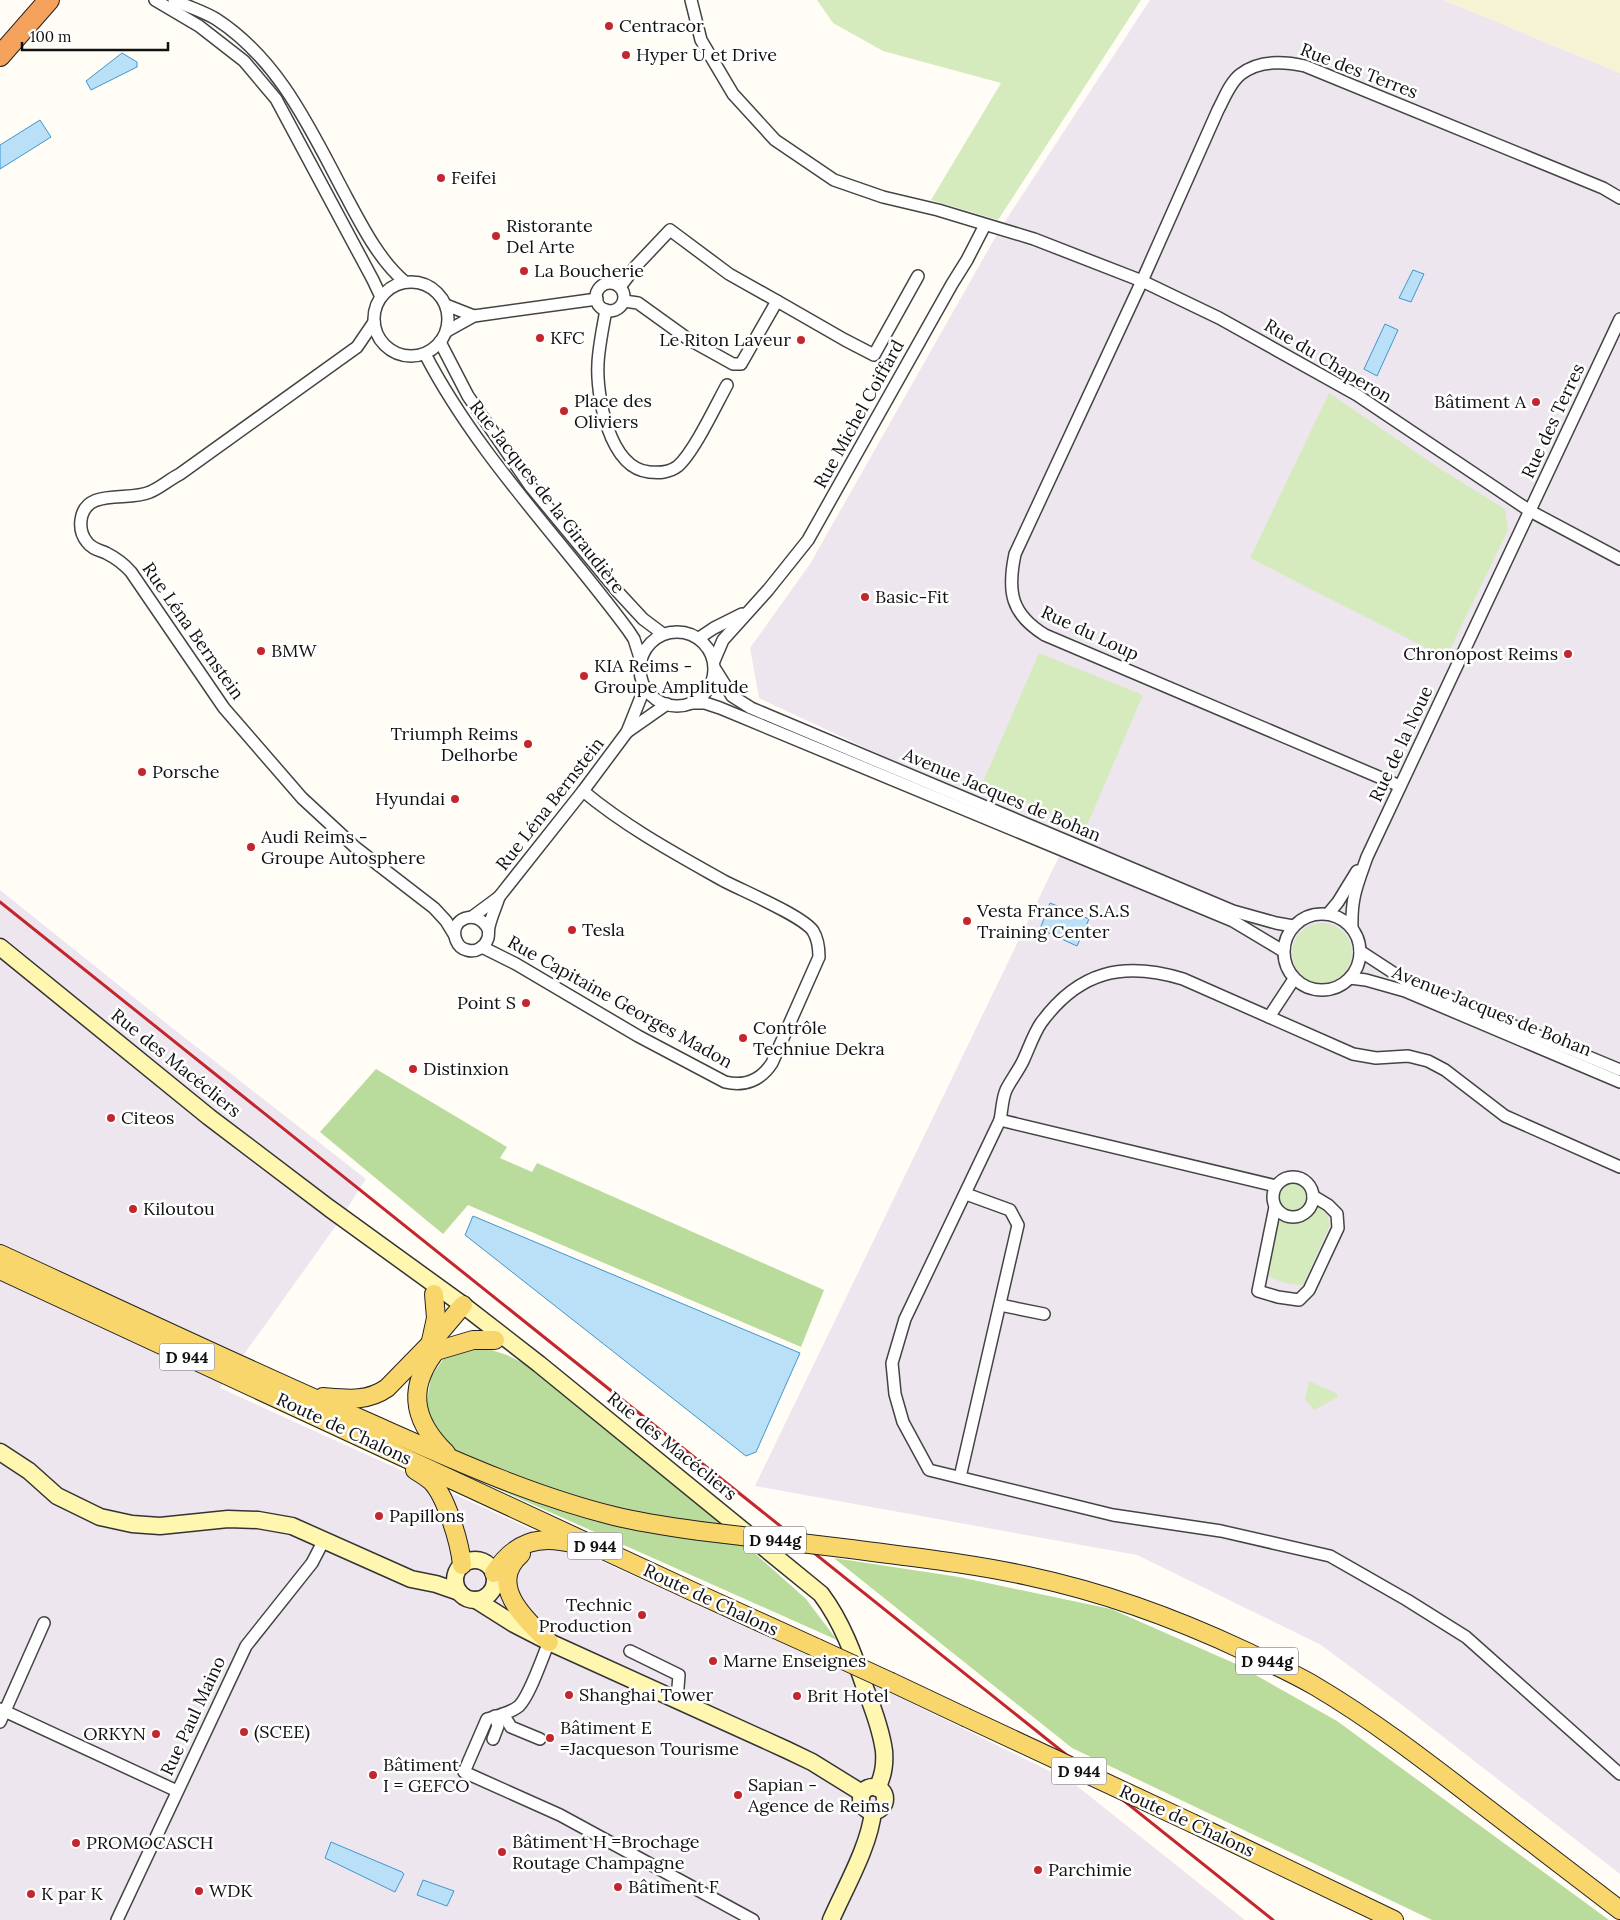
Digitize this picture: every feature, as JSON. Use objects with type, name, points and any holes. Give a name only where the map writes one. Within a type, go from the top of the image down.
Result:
[{"type":"highway","points":[[0,36],[26,10],[33,0]]},
{"type":"highway","points":[[0,56],[49,0]]},
{"type":"main road","name":"Route de Chalons","points":[[0,1254],[308,1396],[450,1458],[542,1494],[613,1516],[645,1523],[967,1565],[1028,1576],[1090,1592],[1151,1611],[1204,1632],[1313,1685],[1365,1717],[1620,1910]]},
{"type":"main road","name":"Route de Chalons","points":[[0,1270],[891,1682],[1394,1920]]},
{"type":"main road","points":[[434,1294],[436,1318],[433,1347],[419,1379],[417,1396],[425,1430],[450,1458]]},
{"type":"main road","points":[[308,1396],[356,1400],[380,1393],[433,1347],[464,1311]]},
{"type":"main road","points":[[433,1347],[473,1340],[495,1340]]},
{"type":"main road","points":[[375,1443],[431,1481],[442,1497],[460,1548],[460,1568]]},
{"type":"main road","points":[[494,1580],[504,1559],[516,1549],[527,1543],[558,1539],[578,1545],[696,1593]]},
{"type":"main road","points":[[543,1540],[528,1549],[512,1564],[508,1572],[508,1588],[511,1598],[525,1619],[549,1642]]},
{"type":"street","points":[[154,0],[199,26],[244,60],[276,99],[373,280],[380,297]]},
{"type":"street","points":[[174,0],[215,19],[250,45],[275,73],[298,108],[361,225],[392,271],[406,282]]},
{"type":"street","name":"Rue du Chaperon","points":[[691,0],[701,40],[733,94],[775,140],[834,180],[883,197],[938,210],[1034,240],[1142,281],[1219,318],[1357,394],[1530,511],[1620,558]]},
{"type":"street","name":"Rue des Terres","points":[[1142,281],[1177,200],[1228,91],[1240,74],[1253,67],[1272,62],[1288,62],[1305,66],[1603,188],[1620,198]]},
{"type":"street","name":"Rue Michel Coiffard","points":[[714,665],[723,640],[798,555],[808,540],[985,225]]},
{"type":"street","points":[[620,287],[636,266],[670,230],[729,274],[874,355],[918,276]]},
{"type":"street","name":"Rue du Loup","points":[[1142,281],[1015,554],[1011,573],[1011,592],[1018,610],[1030,626],[1045,635],[1400,786]]},
{"type":"street","points":[[406,282],[429,284],[446,305],[449,321],[447,331],[436,347],[425,354],[409,357],[396,353],[383,344],[375,331],[374,322],[377,301],[380,297],[398,283],[406,282]]},
{"type":"street","points":[[604,284],[615,284],[620,287],[623,291],[624,301],[617,309],[606,310],[598,304],[597,293],[604,284]]},
{"type":"street","points":[[447,331],[474,316],[597,298]]},
{"type":"street","points":[[624,301],[638,303],[688,339],[733,364],[741,364],[777,301]]},
{"type":"street","points":[[446,305],[474,316]]},
{"type":"street","points":[[606,310],[597,365],[599,394],[606,422],[616,448],[630,465],[644,471],[657,473],[668,472],[677,467],[697,439],[727,385]]},
{"type":"street","name":"Rue des Terres","points":[[1530,511],[1620,319]]},
{"type":"street","name":"Rue Léna Bernstein","points":[[374,322],[357,347],[180,474],[150,492],[130,497],[103,498],[93,501],[86,508],[82,516],[81,531],[85,540],[92,547],[123,564],[131,572],[224,708],[302,798],[355,847],[434,908],[446,921],[454,934]]},
{"type":"street","name":"Rue Jacques de la Giraudière","points":[[440,342],[468,396],[531,487],[618,592],[643,618],[663,634]]},
{"type":"street","name":"Rue Jacques de la Giraudière","points":[[425,354],[441,385],[493,460],[628,630],[634,639],[641,661]]},
{"type":"street","name":"Rue de la Noue","points":[[1366,857],[1530,511]]},
{"type":"street","name":"Rue Michel Coiffard","points":[[698,638],[748,610]]},
{"type":"street","points":[[687,633],[698,638],[711,652],[714,665],[713,680],[708,690],[700,698],[679,706],[667,704],[651,695],[642,679],[641,661],[645,650],[663,634],[687,633]]},
{"type":"street","name":"Avenue Jacques de Bohan","points":[[714,665],[732,696],[751,708],[1233,911],[1294,926]]},
{"type":"street","points":[[627,732],[646,688]]},
{"type":"street","name":"Avenue Jacques de Bohan","points":[[690,703],[705,703],[1232,921],[1283,951]]},
{"type":"street","points":[[627,732],[667,704]]},
{"type":"street","name":"Rue Léna Bernstein","points":[[472,917],[499,897],[627,732]]},
{"type":"street","name":"Rue Capitaine Georges Madon","points":[[482,947],[516,964],[631,1032],[725,1082],[735,1084],[752,1082],[766,1071],[772,1063],[819,957],[819,947],[813,931],[795,917],[726,882],[656,842],[600,805],[583,791]]},
{"type":"street","points":[[1328,914],[1338,902],[1366,857]]},
{"type":"street","points":[[1352,928],[1353,895],[1366,857]]},
{"type":"street","name":"Rue Léna Bernstein","points":[[488,929],[499,897]]},
{"type":"street","points":[[1328,914],[1342,919],[1352,928],[1359,942],[1360,951],[1358,965],[1350,978],[1333,989],[1322,991],[1307,988],[1294,979],[1286,966],[1283,951],[1285,942],[1294,926],[1309,916],[1328,914]]},
{"type":"street","points":[[472,917],[482,920],[488,929],[488,940],[482,947],[476,950],[464,950],[457,943],[454,934],[455,929],[461,920],[472,917]]},
{"type":"street","name":"Rue des Macécliers","points":[[0,947],[210,1117],[464,1311],[539,1364],[821,1594],[842,1628],[853,1654],[876,1720],[884,1751],[884,1768],[870,1791]]},
{"type":"street","name":"Avenue Jacques de Bohan","points":[[1360,951],[1406,981],[1620,1070]]},
{"type":"street","points":[[1620,1167],[1505,1116],[1445,1070],[1428,1060],[1408,1056],[1364,1058],[1183,979],[1162,972],[1119,970],[1096,977],[1072,991],[1040,1024],[1021,1066],[1005,1092],[1000,1120],[905,1319],[892,1363],[895,1394],[903,1422],[929,1470],[1113,1515],[1221,1531],[1330,1556],[1407,1600],[1466,1638],[1620,1774]]},
{"type":"street","name":"Avenue Jacques de Bohan","points":[[1350,978],[1366,980],[1405,991],[1620,1082]]},
{"type":"street","points":[[1269,1017],[1294,979]]},
{"type":"street","points":[[1000,1120],[1276,1186]]},
{"type":"street","points":[[1275,1207],[1285,1216],[1298,1217],[1309,1209],[1313,1196],[1310,1187],[1300,1178],[1287,1178],[1276,1186],[1272,1196],[1275,1207],[1258,1291],[1278,1297],[1299,1300],[1309,1290],[1338,1228],[1337,1214],[1328,1205],[1313,1196]]},
{"type":"street","points":[[960,1477],[1018,1225],[1010,1210],[966,1194]]},
{"type":"street","name":"Rue des Macécliers","points":[[329,1208],[434,1294],[464,1311],[495,1340],[539,1364]]},
{"type":"street","points":[[1000,1305],[1044,1314]]},
{"type":"street","points":[[0,1452],[29,1471],[56,1496],[100,1517],[132,1524],[160,1526],[228,1519],[258,1520],[292,1526],[411,1579],[436,1584],[458,1592],[466,1598],[476,1600],[514,1624],[549,1642],[812,1762],[870,1791],[884,1795],[884,1804],[878,1811],[873,1811],[872,1823],[863,1847],[831,1920]]},
{"type":"street","name":"Rue Paul Maino","points":[[117,1920],[246,1646],[312,1562],[324,1540]]},
{"type":"street","points":[[436,1584],[472,1560],[487,1564],[494,1580],[498,1602],[514,1624]]},
{"type":"street","points":[[458,1592],[455,1582],[460,1568]]},
{"type":"street","points":[[476,1600],[487,1596],[494,1580]]},
{"type":"street","points":[[44,1623],[2,1714],[177,1791]]},
{"type":"street","points":[[549,1642],[519,1706],[487,1719],[464,1772],[560,1816],[752,1920]]},
{"type":"street","points":[[630,1651],[679,1675],[677,1700]]},
{"type":"street","points":[[503,1714],[511,1727],[542,1736]]},
{"type":"street","points":[[493,1739],[503,1714]]},
{"type":"shaded area","points":[[1150,0],[1444,0],[1620,73],[1620,1874],[1402,1705],[1321,1645],[1137,1555],[755,1486],[1066,842],[759,698],[750,648],[810,564],[1000,229]]},
{"type":"shaded area","points":[[1444,0],[1620,0],[1620,73]]},
{"type":"shaded area","points":[[0,890],[171,1027],[366,1179],[335,1227],[220,1388],[878,1687],[1072,1782],[1245,1920],[0,1920]]},
{"type":"green space","points":[[817,0],[1141,0],[998,220],[931,200],[1001,83],[883,51],[833,23]]},
{"type":"green space","points":[[1329,393],[1442,470],[1505,509],[1508,530],[1446,658],[1250,558]]},
{"type":"green space","points":[[1039,653],[1143,695],[1086,828],[982,784]]},
{"type":"green space","points":[[1322,923],[1339,928],[1347,936],[1352,953],[1347,970],[1339,978],[1322,983],[1305,978],[1297,970],[1292,953],[1297,936],[1305,928]]},
{"type":"green space","points":[[376,1069],[507,1147],[500,1158],[532,1172],[537,1163],[824,1290],[801,1347],[468,1205],[443,1234],[320,1132]]},
{"type":"green space","points":[[1293,1183],[1303,1187],[1307,1197],[1303,1207],[1293,1211],[1283,1207],[1279,1197],[1283,1187]]},
{"type":"green space","points":[[1318,1206],[1328,1216],[1330,1225],[1303,1285],[1273,1279],[1264,1273],[1276,1217],[1289,1222],[1299,1222],[1309,1217]]},
{"type":"green space","points":[[482,1347],[507,1355],[527,1365],[722,1524],[806,1599],[837,1640],[442,1464],[426,1407],[431,1377],[446,1355]]},
{"type":"green space","points":[[1309,1381],[1336,1393],[1338,1397],[1314,1410],[1305,1399]]},
{"type":"green space","points":[[834,1558],[959,1577],[1111,1609],[1236,1664],[1337,1721],[1609,1920],[1432,1920],[1072,1748]]},
{"type":"water","points":[[122,53],[137,62],[137,67],[91,90],[86,81]]},
{"type":"water","points":[[40,120],[51,137],[0,169],[0,145]]},
{"type":"water","points":[[1413,270],[1424,274],[1411,302],[1399,298]]},
{"type":"water","points":[[1385,324],[1398,330],[1377,376],[1364,369]]},
{"type":"water","points":[[1050,903],[1089,919],[1077,946],[1040,929]]},
{"type":"water","points":[[473,1216],[800,1353],[756,1452],[746,1456],[465,1235]]},
{"type":"water","points":[[331,1842],[402,1872],[404,1874],[395,1892],[325,1858]]},
{"type":"water","points":[[423,1880],[454,1891],[447,1906],[417,1895]]},
{"type":"railway","points":[[0,902],[1273,1920]]},
{"type":"place","name":"Centracor","points":[[609,26]]},
{"type":"place","name":"Hyper U et Drive","points":[[626,55]]},
{"type":"place","name":"Feifei","points":[[441,178]]},
{"type":"place","name":"Ristorante Del Arte","points":[[496,236]]},
{"type":"place","name":"La Boucherie","points":[[524,271]]},
{"type":"place","name":"KFC","points":[[540,338]]},
{"type":"place","name":"Le Riton Laveur","points":[[801,340]]},
{"type":"place","name":"Bâtiment A","points":[[1536,402]]},
{"type":"place","name":"Place des Oliviers","points":[[564,411]]},
{"type":"place","name":"Basic-Fit","points":[[865,597]]},
{"type":"place","name":"BMW","points":[[261,651]]},
{"type":"place","name":"Chronopost Reims","points":[[1568,654]]},
{"type":"place","name":"KIA Reims - Groupe Amplitude","points":[[584,676]]},
{"type":"place","name":"Triumph Reims Delhorbe","points":[[528,744]]},
{"type":"place","name":"Porsche","points":[[142,772]]},
{"type":"place","name":"Hyundai","points":[[455,799]]},
{"type":"place","name":"Audi Reims - Groupe Autosphere","points":[[251,847]]},
{"type":"place","name":"Vesta France S.A.S Training Center","points":[[967,921]]},
{"type":"place","name":"Tesla","points":[[572,930]]},
{"type":"place","name":"Point S","points":[[526,1003]]},
{"type":"place","name":"Contrôle Techniue Dekra","points":[[743,1038]]},
{"type":"place","name":"Distinxion","points":[[413,1069]]},
{"type":"place","name":"Citeos","points":[[111,1118]]},
{"type":"place","name":"Kiloutou","points":[[133,1209]]},
{"type":"place","name":"Papillons","points":[[379,1516]]},
{"type":"place","name":"Technic Production","points":[[642,1615]]},
{"type":"place","name":"Marne Enseignes","points":[[713,1661]]},
{"type":"place","name":"Shanghai Tower","points":[[569,1695]]},
{"type":"place","name":"Brit Hotel","points":[[797,1696]]},
{"type":"place","name":"(SCEE)","points":[[244,1732]]},
{"type":"place","name":"ORKYN","points":[[156,1734]]},
{"type":"place","name":"Bâtiment E =Jacqueson Tourisme","points":[[550,1738]]},
{"type":"place","name":"Bâtiment I = GEFCO","points":[[373,1775]]},
{"type":"place","name":"Sapian - Agence de Reims","points":[[738,1795]]},
{"type":"place","name":"PROMOCASCH","points":[[76,1843]]},
{"type":"place","name":"Bâtiment H =Brochage Routage Champagne","points":[[502,1852]]},
{"type":"place","name":"Parchimie","points":[[1038,1870]]},
{"type":"place","name":"Bâtiment F","points":[[618,1887]]},
{"type":"place","name":"WDK","points":[[199,1891]]},
{"type":"place","name":"K par K","points":[[31,1894]]}]
